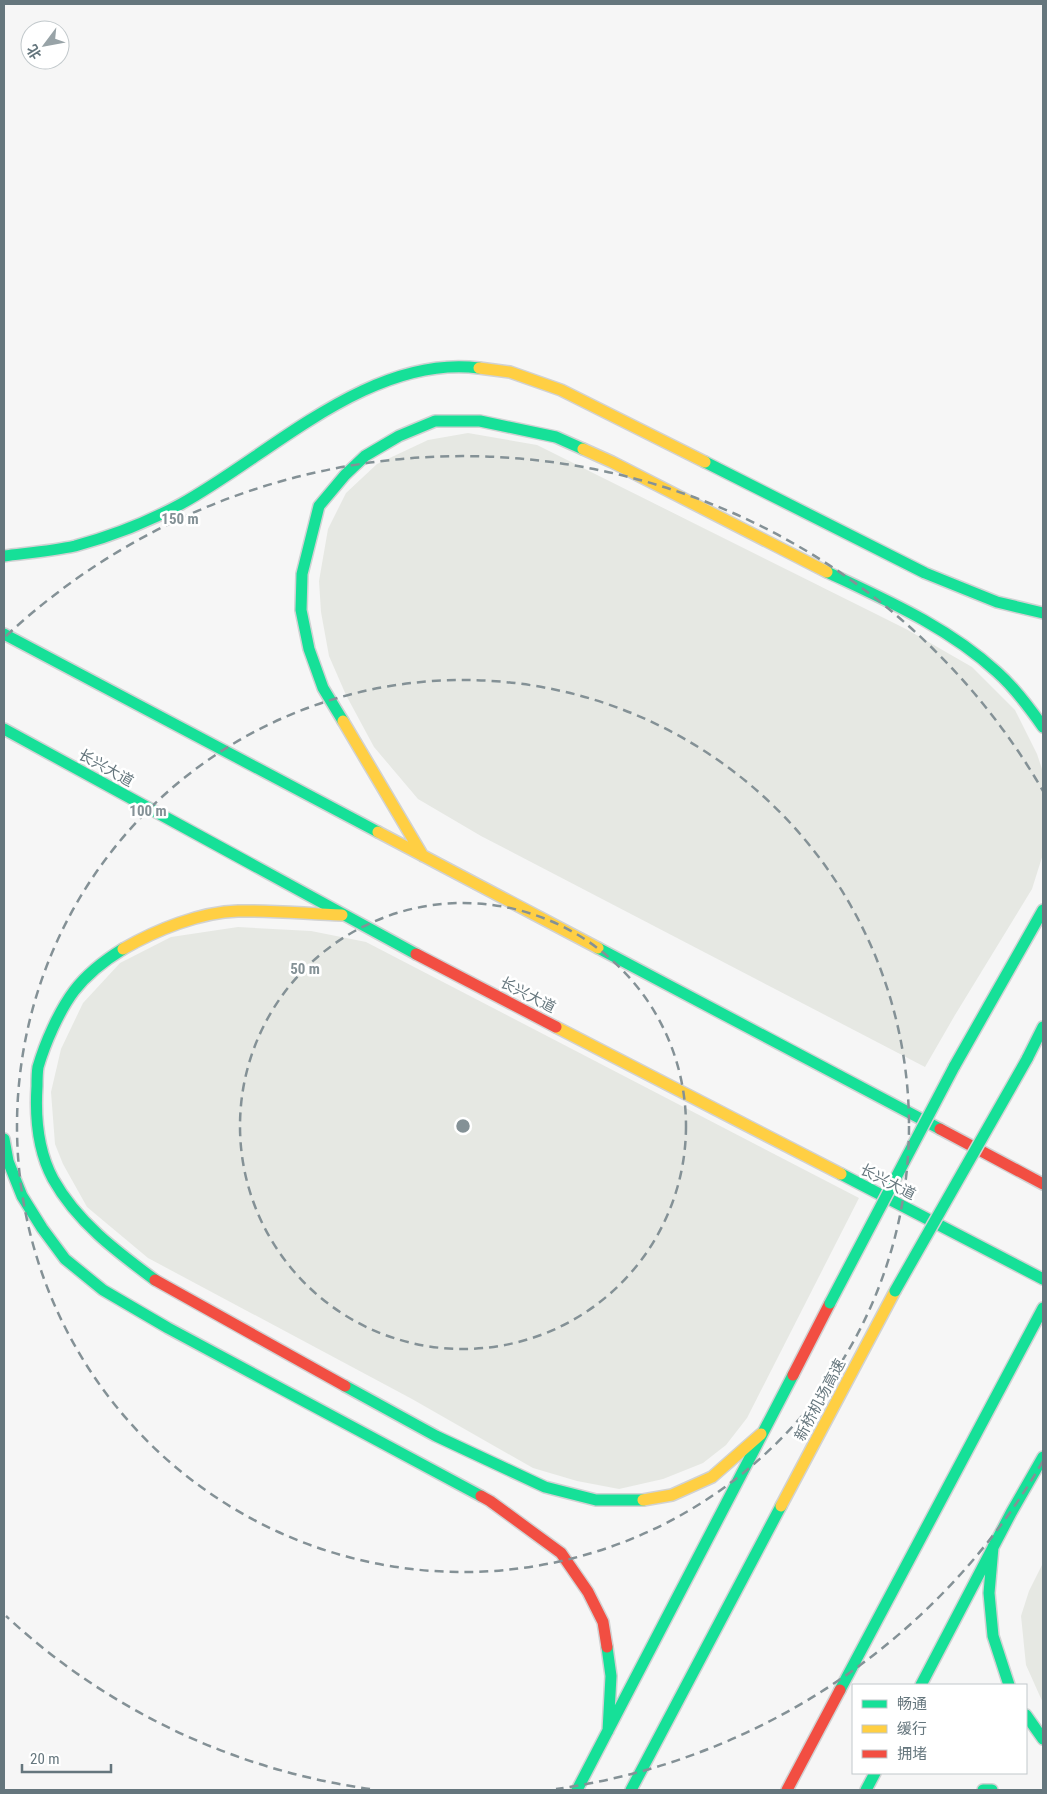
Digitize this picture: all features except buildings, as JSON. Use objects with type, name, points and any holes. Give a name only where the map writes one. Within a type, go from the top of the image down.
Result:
[{"type":"main road","points":[[4,556],[74,546],[124,531],[181,504],[345,399],[391,378],[428,369],[470,367],[510,372],[561,390],[925,573],[980,597],[1023,610],[1043,613]]},
{"type":"main road","points":[[423,856],[323,688],[309,649],[301,610],[302,574],[320,506],[345,475],[365,456],[399,436],[435,421],[480,420],[556,437],[612,462],[948,634],[1001,674],[1033,710],[1043,727]]},
{"type":"main road","points":[[4,634],[1043,1184]]},
{"type":"main road","name":"长兴大道","points":[[4,729],[342,915],[1043,1280]]},
{"type":"main road","points":[[577,1790],[954,1067],[1043,910]]},
{"type":"main road","points":[[342,915],[237,911],[190,919],[144,937],[104,960],[74,991],[54,1026],[38,1068],[36,1107],[41,1147],[53,1178],[76,1213],[106,1244],[157,1282],[436,1436],[545,1487],[596,1500],[635,1501],[672,1495],[712,1477],[761,1434]]},
{"type":"main road","name":"新桥机场高速","points":[[630,1790],[895,1292],[1027,1059],[1043,1027]]},
{"type":"main road","points":[[4,1139],[8,1161],[22,1196],[42,1228],[65,1259],[103,1290],[168,1328],[490,1501],[561,1552],[588,1592],[604,1622],[611,1676],[608,1731]]},
{"type":"main road","points":[[787,1790],[1043,1308]]},
{"type":"main road","points":[[922,1684],[993,1547],[1043,1457]]},
{"type":"main road","points":[[993,1547],[990,1593],[993,1636],[1009,1684]]},
{"type":"main road","points":[[1027,1716],[1043,1739]]},
{"type":"main road","points":[[866,1790],[874,1774]]},
{"type":"main road","points":[[983,1790],[992,1790]]},
{"type":"shaded area","points":[[468,433],[537,445],[906,629],[972,667],[1015,710],[1037,754],[1043,772],[1043,854],[1032,889],[925,1067],[481,836],[418,799],[374,747],[346,695],[329,656],[321,612],[319,581],[328,529],[346,493],[377,464],[428,440]]},
{"type":"shaded area","points":[[238,927],[311,931],[366,942],[859,1198],[747,1418],[726,1445],[703,1463],[663,1479],[619,1489],[577,1481],[533,1468],[412,1399],[148,1258],[87,1207],[63,1164],[55,1144],[51,1092],[61,1049],[83,1003],[120,963],[171,937]]},
{"type":"shaded area","points":[[1043,1563],[1043,1703],[1026,1665],[1021,1616],[1029,1591]]},
{"type":"traffic: fast","points":[[4,556],[75,546],[143,523],[215,484],[322,412],[360,392],[399,376],[439,368],[479,368]]},
{"type":"traffic: fast","points":[[343,721],[323,688],[309,649],[301,610],[302,574],[319,506],[345,475],[365,456],[399,436],[435,421],[480,421],[556,437],[583,449]]},
{"type":"traffic: fast","points":[[705,462],[925,573],[997,602],[1043,613]]},
{"type":"traffic: fast","points":[[827,572],[916,616],[958,641],[1004,678],[1022,698],[1043,727]]},
{"type":"traffic: fast","points":[[4,634],[378,832]]},
{"type":"traffic: fast","points":[[4,729],[416,954]]},
{"type":"traffic: fast","points":[[954,1067],[1043,910]]},
{"type":"traffic: fast","points":[[598,948],[940,1129]]},
{"type":"traffic: fast","points":[[123,949],[90,973],[68,999],[58,1018],[44,1048],[38,1067],[37,1122],[48,1168],[53,1179],[74,1209],[98,1235],[155,1280]]},
{"type":"traffic: fast","points":[[1027,1059],[1043,1027]]},
{"type":"traffic: fast","points":[[895,1291],[1027,1059]]},
{"type":"traffic: fast","points":[[830,1303],[954,1067]]},
{"type":"traffic: fast","points":[[4,1139],[8,1161],[22,1196],[42,1228],[65,1259],[103,1290],[168,1328],[481,1496]]},
{"type":"traffic: fast","points":[[841,1174],[1043,1279]]},
{"type":"traffic: fast","points":[[840,1690],[1043,1308]]},
{"type":"traffic: fast","points":[[577,1790],[793,1375]]},
{"type":"traffic: fast","points":[[345,1386],[436,1436],[545,1487],[596,1500],[643,1500]]},
{"type":"traffic: fast","points":[[922,1684],[1011,1513],[1043,1457]]},
{"type":"traffic: fast","points":[[631,1790],[781,1506]]},
{"type":"traffic: fast","points":[[993,1547],[989,1593],[993,1636],[1009,1684]]},
{"type":"traffic: fast","points":[[607,1647],[611,1676],[608,1731]]},
{"type":"traffic: fast","points":[[1027,1716],[1043,1739]]},
{"type":"traffic: fast","points":[[866,1790],[874,1774]]},
{"type":"traffic: fast","points":[[983,1790],[992,1790]]},
{"type":"traffic: slow","points":[[479,368],[510,372],[561,390],[705,462]]},
{"type":"traffic: slow","points":[[583,449],[827,572]]},
{"type":"traffic: slow","points":[[343,721],[423,856]]},
{"type":"traffic: slow","points":[[378,832],[598,948]]},
{"type":"traffic: slow","points":[[123,949],[179,923],[224,912],[264,911],[342,915]]},
{"type":"traffic: slow","points":[[556,1027],[841,1174]]},
{"type":"traffic: slow","points":[[781,1506],[895,1291]]},
{"type":"traffic: slow","points":[[643,1500],[672,1495],[712,1477],[761,1434]]},
{"type":"traffic: jam","points":[[416,954],[556,1027]]},
{"type":"traffic: jam","points":[[940,1129],[1043,1184]]},
{"type":"traffic: jam","points":[[155,1280],[345,1386]]},
{"type":"traffic: jam","points":[[793,1375],[830,1303]]},
{"type":"traffic: jam","points":[[481,1496],[561,1553],[588,1592],[603,1622],[607,1647]]},
{"type":"traffic: jam","points":[[787,1790],[840,1690]]}]
